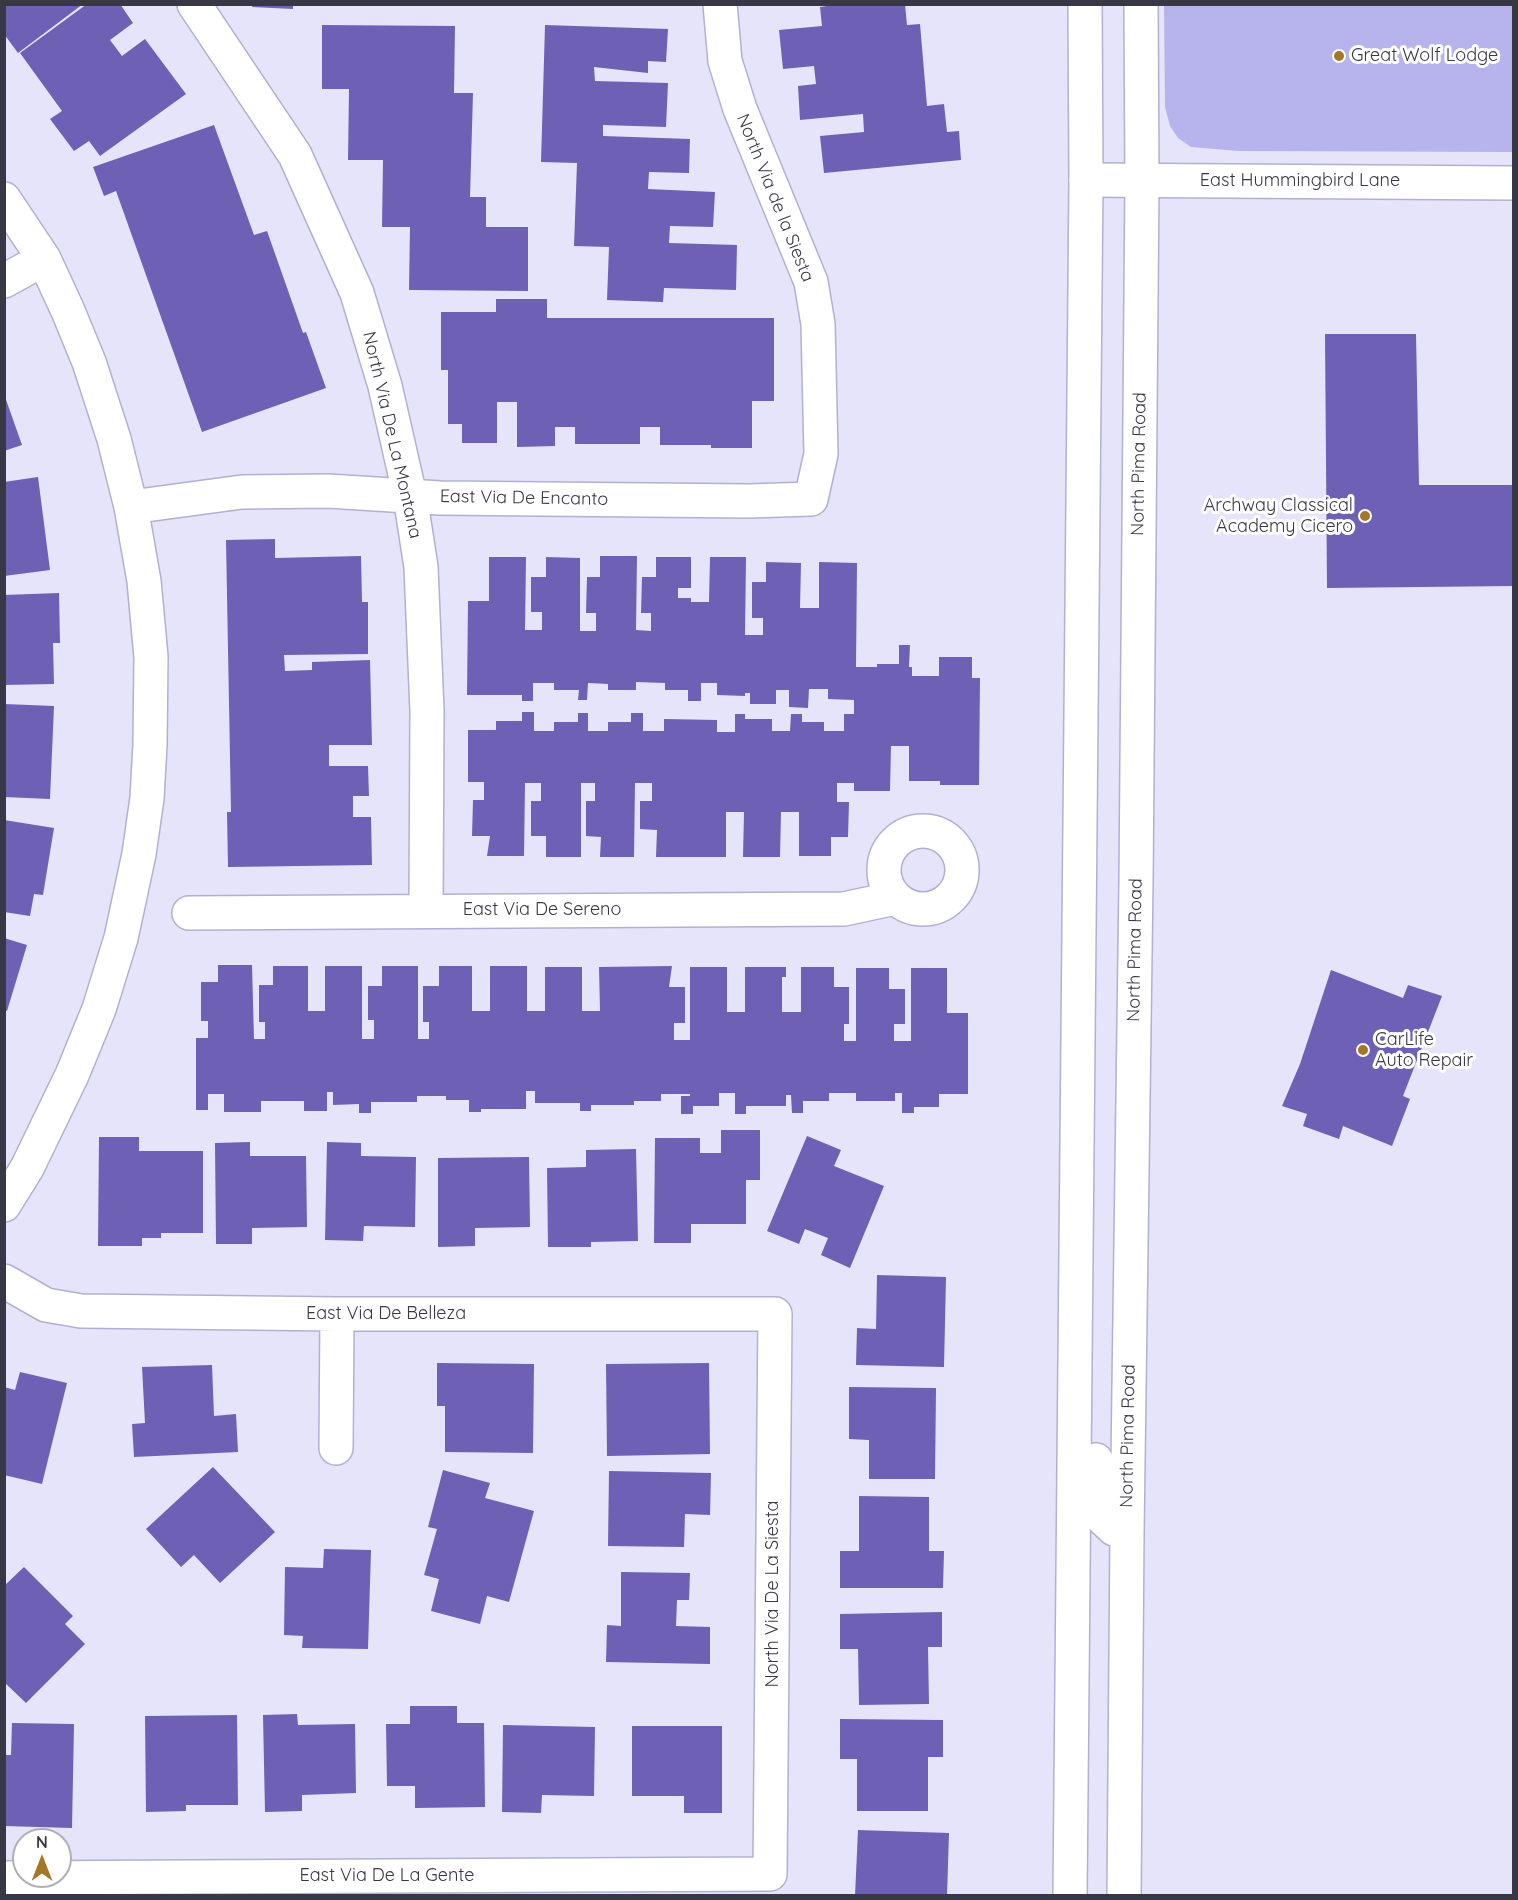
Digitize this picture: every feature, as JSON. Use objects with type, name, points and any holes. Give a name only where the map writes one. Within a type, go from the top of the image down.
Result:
[{"type":"street","name":"North Via De La Montana","points":[[194,4],[295,155],[357,292],[385,386],[410,496],[421,567],[427,711],[426,911]]},
{"type":"street","name":"North Via de la Siesta","points":[[720,4],[725,61],[740,109],[811,282],[818,324],[821,454],[811,499]]},
{"type":"street","points":[[1070,1896],[1086,180],[1085,4]]},
{"type":"street","name":"North Pima Road","points":[[1124,1896],[1126,1533],[1136,869],[1142,181],[1141,4]]},
{"type":"street","name":"East Hummingbird Lane","points":[[1086,180],[1514,183]]},
{"type":"street","points":[[4,199],[44,259],[89,362],[114,439],[131,507],[144,581],[151,657],[147,798],[139,854],[121,938],[99,1010],[72,1075],[27,1168],[4,1205]]},
{"type":"street","points":[[4,280],[44,259]]},
{"type":"street","name":"East Via De Encanto","points":[[131,507],[242,492],[328,491],[410,496],[749,501],[811,499]]},
{"type":"street","name":"East Via De Sereno","points":[[189,913],[844,909],[895,898]]},
{"type":"street","points":[[1076,1177],[1098,1233],[1096,1502],[1098,1514],[1114,1529],[1126,1533]]},
{"type":"street","name":"East Via De Belleza","points":[[4,1281],[46,1305],[81,1311],[337,1314],[775,1314]]},
{"type":"street","points":[[336,1448],[337,1314]]},
{"type":"street","name":"North Via De La Siesta","points":[[770,1874],[775,1314]]},
{"type":"street","name":"East Via De La Gente","points":[[4,1878],[770,1874]]},
{"type":"shaded area","name":"Great Wolf Lodge","points":[[1164,5],[1513,5],[1513,152],[1238,151],[1191,147],[1178,138],[1170,126],[1165,107]]},
{"type":"building","points":[[4,4],[83,4],[18,53],[4,34]]},
{"type":"building","points":[[87,4],[120,4],[133,23],[110,40],[122,56],[145,39],[186,94],[100,156],[89,141],[74,151],[50,119],[62,111],[20,53]]},
{"type":"building","points":[[842,4],[905,4],[907,25],[920,24],[927,106],[944,104],[947,132],[959,131],[961,160],[824,173],[820,136],[864,132],[863,114],[800,120],[798,86],[816,84],[814,66],[783,69],[779,30],[822,26],[820,7]]},
{"type":"building","points":[[253,5],[293,5],[293,9],[252,7]]},
{"type":"building","points":[[322,25],[455,26],[454,93],[473,93],[470,197],[486,197],[486,227],[528,227],[528,291],[409,290],[410,227],[382,227],[383,160],[348,160],[349,89],[322,89]]},
{"type":"building","points":[[545,25],[668,29],[666,62],[648,61],[648,73],[594,67],[595,81],[668,83],[666,127],[603,125],[603,136],[690,139],[689,173],[649,172],[648,189],[715,192],[713,227],[670,226],[669,243],[737,245],[736,290],[664,288],[663,302],[607,300],[609,247],[574,246],[577,163],[541,162]]},
{"type":"building","points":[[214,125],[254,235],[267,231],[303,333],[306,332],[326,388],[202,432],[116,191],[104,196],[93,167]]},
{"type":"building","points":[[496,299],[547,299],[547,318],[774,318],[774,401],[752,401],[752,448],[660,445],[660,427],[640,427],[640,444],[575,444],[575,427],[555,427],[555,446],[517,447],[517,402],[497,402],[497,443],[462,443],[462,424],[448,424],[448,370],[441,370],[441,312],[496,312]]},
{"type":"building","points":[[1325,334],[1416,334],[1419,485],[1514,485],[1514,586],[1327,588]]},
{"type":"building","points":[[4,394],[22,445],[4,451]]},
{"type":"building","points":[[38,477],[50,570],[4,576],[4,482]]},
{"type":"building","points":[[275,539],[275,558],[361,556],[362,602],[368,602],[368,654],[284,655],[285,671],[312,670],[312,662],[370,660],[372,745],[329,745],[329,766],[368,766],[369,796],[353,796],[353,817],[371,817],[372,865],[228,867],[227,812],[231,812],[226,540]]},
{"type":"building","points":[[600,556],[637,556],[636,630],[651,631],[651,613],[641,613],[642,577],[656,577],[656,557],[691,557],[691,588],[678,588],[678,598],[691,598],[691,602],[709,602],[710,557],[746,557],[745,635],[763,635],[763,618],[752,618],[752,582],[766,582],[766,562],[801,563],[800,608],[819,608],[819,562],[857,563],[856,667],[899,664],[899,645],[910,645],[909,667],[912,667],[912,676],[939,676],[939,657],[972,657],[972,678],[980,678],[979,785],[940,785],[940,781],[909,781],[909,746],[891,746],[890,791],[854,791],[854,783],[837,783],[837,802],[849,802],[848,837],[831,837],[831,856],[799,856],[799,812],[781,812],[780,857],[743,857],[744,812],[726,812],[726,857],[656,857],[657,830],[640,829],[640,801],[652,801],[652,783],[635,783],[634,857],[600,857],[601,837],[586,836],[586,801],[595,801],[595,783],[581,783],[581,857],[546,857],[546,836],[531,836],[531,801],[541,801],[541,783],[525,783],[524,856],[487,856],[490,836],[472,836],[473,800],[484,800],[484,782],[468,782],[468,730],[496,730],[496,721],[522,721],[522,712],[534,712],[534,731],[554,731],[554,722],[578,722],[578,713],[588,713],[588,731],[608,731],[608,722],[631,722],[631,713],[643,713],[643,731],[664,731],[664,719],[717,720],[717,732],[735,732],[735,714],[745,714],[745,719],[772,719],[772,731],[790,731],[791,714],[802,714],[802,722],[824,722],[824,731],[844,731],[844,714],[854,714],[854,700],[828,699],[828,689],[809,689],[808,708],[789,707],[789,690],[776,690],[776,704],[750,704],[750,693],[745,693],[745,696],[717,695],[717,683],[701,683],[701,701],[688,701],[688,690],[665,690],[665,683],[636,682],[636,690],[608,690],[608,684],[588,683],[587,700],[578,700],[579,690],[554,690],[554,683],[533,683],[533,701],[522,701],[522,695],[467,695],[468,601],[489,601],[489,557],[526,557],[525,630],[542,630],[542,612],[531,612],[531,577],[546,577],[546,557],[580,558],[580,631],[596,631],[596,613],[586,613],[587,577],[600,577]]},
{"type":"building","points":[[59,593],[60,643],[53,643],[54,684],[4,685],[4,595]]},
{"type":"building","points":[[4,704],[54,706],[50,799],[4,797]]},
{"type":"building","points":[[4,820],[54,828],[43,895],[34,894],[30,916],[4,912]]},
{"type":"building","points":[[4,938],[27,945],[7,1011],[4,1010]]},
{"type":"building","points":[[218,965],[252,965],[254,1039],[265,1039],[265,1022],[259,1022],[259,985],[273,985],[273,966],[308,966],[308,1011],[325,1011],[325,966],[362,966],[362,1039],[374,1039],[374,1020],[368,1020],[368,986],[382,986],[382,966],[418,966],[418,1039],[429,1039],[429,1022],[423,1022],[423,986],[439,986],[439,966],[472,966],[472,1011],[490,1011],[490,966],[527,966],[527,1011],[545,1011],[545,967],[582,967],[582,1011],[600,1011],[599,967],[672,966],[669,987],[685,987],[685,1023],[674,1023],[674,1040],[690,1040],[690,967],[727,967],[727,1012],[745,1012],[745,967],[786,967],[786,977],[782,977],[782,1012],[801,1012],[801,967],[834,967],[834,987],[849,987],[849,1024],[844,1024],[844,1041],[856,1041],[856,968],[889,968],[889,989],[905,989],[905,1024],[894,1024],[894,1041],[911,1041],[911,968],[947,968],[947,1013],[968,1013],[968,1094],[939,1094],[939,1107],[914,1107],[914,1113],[902,1113],[902,1093],[895,1093],[895,1101],[856,1101],[856,1093],[829,1093],[829,1101],[803,1101],[803,1113],[792,1113],[791,1095],[786,1095],[786,1106],[746,1106],[746,1114],[735,1114],[735,1093],[719,1093],[719,1106],[693,1106],[693,1114],[681,1114],[681,1096],[690,1096],[690,1094],[661,1094],[661,1101],[634,1101],[634,1105],[591,1105],[591,1111],[580,1111],[580,1103],[535,1103],[535,1091],[526,1091],[526,1109],[481,1109],[481,1112],[469,1112],[469,1100],[446,1100],[446,1096],[417,1096],[417,1102],[371,1102],[371,1113],[359,1113],[359,1104],[333,1105],[333,1092],[327,1092],[327,1111],[304,1111],[304,1101],[261,1101],[261,1112],[224,1112],[224,1094],[208,1094],[208,1110],[196,1110],[196,1038],[208,1038],[208,1021],[201,1021],[201,982],[218,982]]},
{"type":"building","name":"CarLife Auto Repair","points":[[1331,970],[1403,998],[1408,985],[1442,996],[1403,1096],[1410,1099],[1392,1146],[1343,1126],[1339,1139],[1303,1126],[1307,1114],[1282,1106],[1300,1064]]},
{"type":"building","points":[[721,1130],[760,1130],[760,1180],[746,1180],[746,1224],[691,1224],[691,1243],[654,1243],[655,1138],[700,1138],[700,1153],[721,1153]]},
{"type":"building","points":[[807,1136],[841,1150],[834,1166],[884,1186],[850,1268],[821,1255],[828,1238],[805,1229],[799,1244],[767,1231]]},
{"type":"building","points":[[99,1137],[139,1137],[139,1151],[203,1151],[203,1233],[161,1233],[161,1238],[142,1238],[142,1246],[98,1246]]},
{"type":"building","points":[[250,1142],[250,1156],[306,1156],[307,1227],[252,1228],[252,1244],[216,1244],[215,1143]]},
{"type":"building","points":[[327,1142],[361,1143],[361,1156],[416,1157],[415,1227],[364,1226],[363,1241],[325,1240]]},
{"type":"building","points":[[636,1149],[638,1241],[591,1242],[591,1247],[548,1247],[547,1168],[586,1167],[586,1150]]},
{"type":"building","points":[[529,1157],[530,1227],[475,1228],[475,1246],[438,1247],[438,1158]]},
{"type":"building","points":[[877,1275],[946,1277],[944,1367],[856,1365],[857,1328],[876,1329]]},
{"type":"building","points":[[437,1363],[534,1364],[533,1453],[445,1452],[445,1406],[437,1406]]},
{"type":"building","points":[[709,1363],[710,1454],[607,1456],[606,1364]]},
{"type":"building","points":[[212,1365],[214,1416],[236,1414],[238,1452],[134,1457],[132,1424],[145,1423],[142,1367]]},
{"type":"building","points":[[20,1372],[67,1383],[42,1484],[4,1475],[4,1387],[15,1390]]},
{"type":"building","points":[[849,1387],[936,1388],[935,1479],[869,1479],[869,1440],[849,1439]]},
{"type":"building","points":[[213,1467],[275,1532],[220,1583],[194,1555],[181,1567],[146,1529]]},
{"type":"building","points":[[443,1470],[490,1483],[485,1498],[534,1511],[509,1602],[487,1596],[480,1624],[431,1611],[439,1579],[424,1575],[437,1529],[428,1527]]},
{"type":"building","points":[[609,1471],[711,1473],[710,1515],[685,1514],[684,1547],[608,1546]]},
{"type":"building","points":[[859,1496],[929,1497],[929,1551],[944,1551],[943,1588],[840,1588],[840,1551],[859,1551]]},
{"type":"building","points":[[324,1549],[371,1550],[368,1649],[302,1648],[303,1636],[284,1635],[285,1567],[323,1568]]},
{"type":"building","points":[[24,1567],[73,1616],[65,1624],[85,1644],[26,1703],[4,1682],[4,1586]]},
{"type":"building","points":[[621,1572],[690,1573],[689,1600],[677,1600],[676,1626],[710,1627],[710,1664],[606,1662],[607,1625],[621,1626]]},
{"type":"building","points":[[942,1612],[942,1647],[928,1647],[929,1704],[859,1705],[858,1649],[840,1649],[840,1614]]},
{"type":"building","points":[[410,1706],[457,1706],[457,1723],[484,1723],[485,1807],[415,1808],[415,1786],[387,1786],[386,1724],[410,1724]]},
{"type":"building","points":[[297,1714],[298,1725],[355,1724],[356,1793],[302,1795],[302,1811],[265,1812],[263,1715]]},
{"type":"building","points":[[237,1715],[238,1805],[186,1805],[186,1811],[146,1812],[145,1716]]},
{"type":"building","points":[[840,1719],[943,1720],[943,1757],[928,1757],[928,1811],[857,1811],[857,1759],[840,1759]]},
{"type":"building","points":[[12,1723],[74,1724],[72,1828],[4,1826],[4,1755],[11,1755]]},
{"type":"building","points":[[503,1725],[595,1727],[594,1796],[542,1795],[541,1813],[502,1812]]},
{"type":"building","points":[[632,1726],[722,1726],[722,1813],[684,1813],[684,1796],[632,1796]]},
{"type":"building","points":[[858,1830],[949,1833],[947,1896],[855,1896]]},
{"type":"place","name":"Great Wolf Lodge","points":[[1339,56]]},
{"type":"place","name":"Archway Classical Academy Cicero","points":[[1365,516]]},
{"type":"place","name":"CarLife Auto Repair","points":[[1363,1050]]}]
